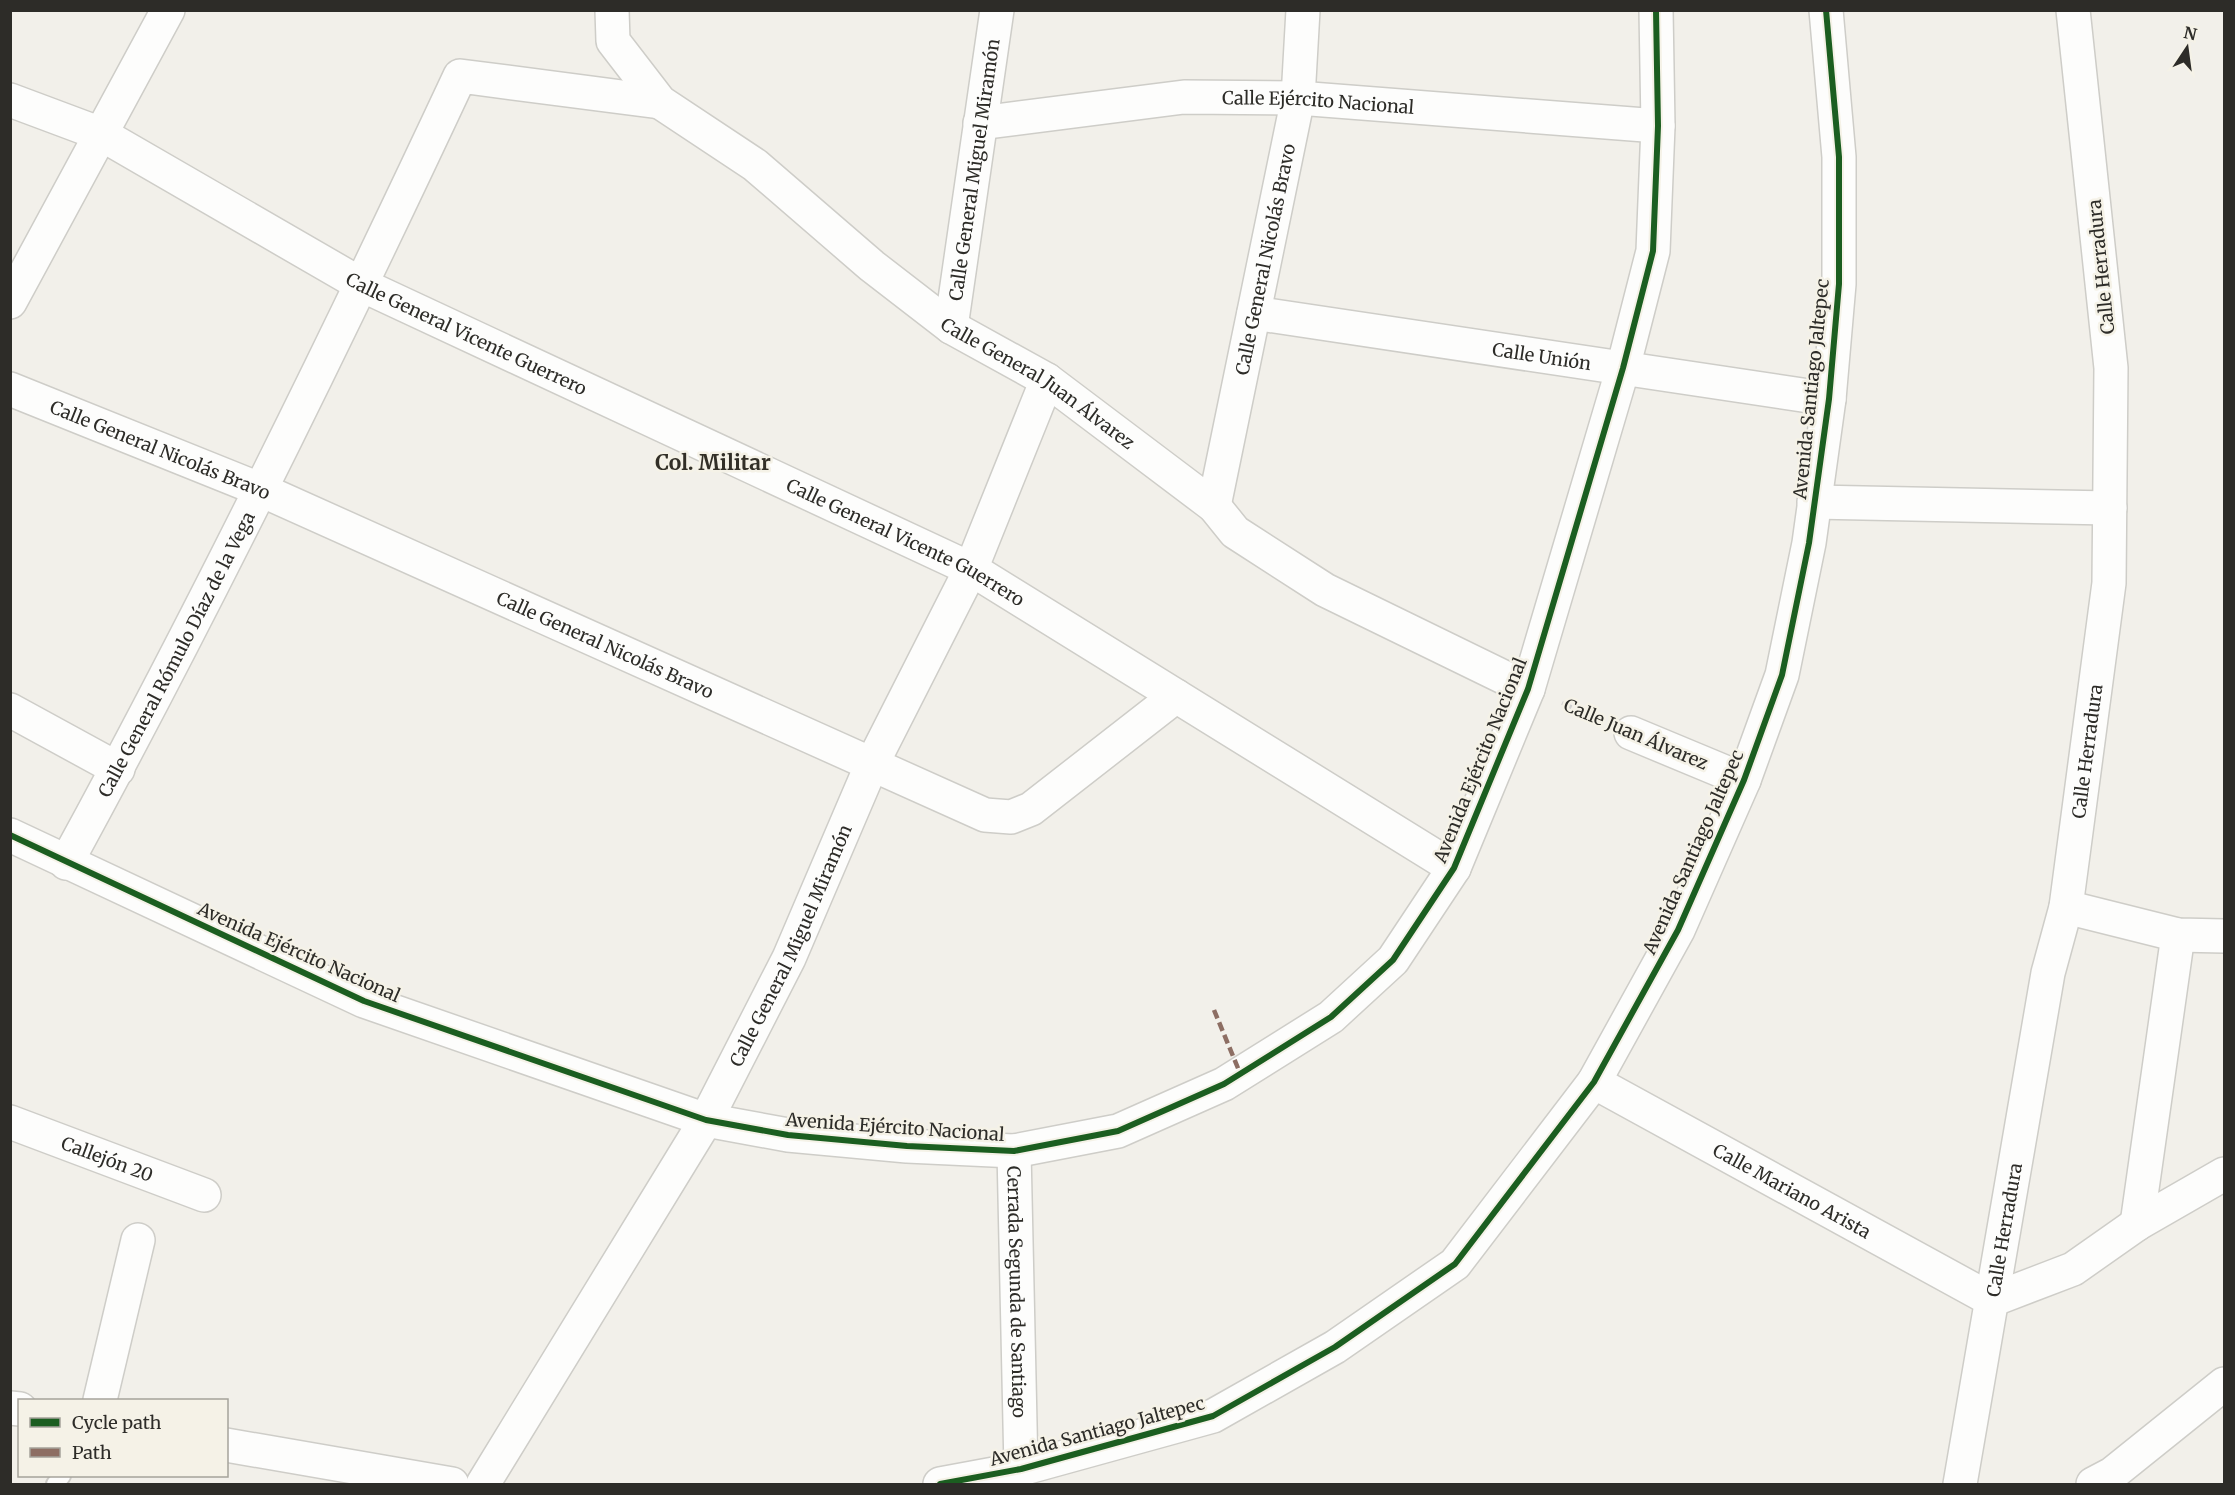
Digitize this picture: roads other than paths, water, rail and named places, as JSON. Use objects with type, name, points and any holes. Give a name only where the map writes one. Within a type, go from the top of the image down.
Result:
[{"type":"street","points":[[10,302],[168,10]]},
{"type":"street","name":"Calle General Juan Álvarez","points":[[612,10],[613,41],[660,102],[755,165],[872,266],[951,327],[1047,380],[1214,506],[1235,532],[1325,590],[1528,688]]},
{"type":"street","name":"Calle General Miguel Miramón","points":[[951,327],[997,10]]},
{"type":"street","name":"Calle General Nicolás Bravo","points":[[1214,506],[1298,98],[1303,10]]},
{"type":"street","name":"Avenida Ejército Nacional","points":[[11,837],[364,1001],[705,1120],[788,1135],[907,1146],[1014,1150],[1118,1131],[1224,1084],[1332,1017],[1393,960],[1455,868],[1528,688],[1623,368],[1653,251],[1658,126],[1656,10]]},
{"type":"street","name":"Avenida Santiago Jaltepec","points":[[940,1485],[1021,1469],[1213,1416],[1335,1347],[1455,1264],[1594,1082],[1678,930],[1744,780],[1782,675],[1815,502],[1829,399],[1839,284],[1839,157],[1826,10]]},
{"type":"street","name":"Calle Herradura","points":[[1960,1485],[2048,973],[2066,907],[2109,584],[2111,368],[2073,10]]},
{"type":"street","name":"Calle General Rómulo Díaz de la Vega","points":[[66,863],[118,769],[362,285],[460,76],[660,102]]},
{"type":"street","name":"Calle Ejército Nacional","points":[[980,123],[1184,97],[1298,98],[1658,126]]},
{"type":"street","name":"Calle General Vicente Guerrero","points":[[10,100],[101,134],[362,285],[971,569],[1455,868]]},
{"type":"street","name":"Calle Unión","points":[[1254,313],[1829,399]]},
{"type":"street","name":"Calle General Miguel Miramón","points":[[483,1485],[705,1120],[789,958],[872,764],[971,569],[1047,380]]},
{"type":"street","name":"Calle General Nicolás Bravo","points":[[10,389],[259,489],[985,815],[1011,817],[1031,809],[1176,696]]},
{"type":"street","points":[[1815,502],[2110,508]]},
{"type":"street","points":[[10,710],[118,769]]},
{"type":"street","name":"Calle Juan Álvarez","points":[[1631,733],[1744,780]]},
{"type":"street","points":[[2066,907],[2178,935],[2224,936]]},
{"type":"street","points":[[2137,1224],[2178,935]]},
{"type":"street","name":"Calle Mariano Arista","points":[[1594,1082],[1992,1300]]},
{"type":"street","name":"Callejón 20","points":[[10,1122],[204,1195]]},
{"type":"street","name":"Cerrada Segunda de Santiago","points":[[1014,1150],[1021,1469]]},
{"type":"street","points":[[1992,1300],[2073,1269],[2137,1224],[2224,1174]]},
{"type":"street","points":[[100,1399],[138,1240]]},
{"type":"street","points":[[2093,1485],[2112,1474],[2224,1383]]},
{"type":"street","points":[[228,1445],[452,1485]]},
{"type":"district","name":"Col. Militar","points":[[713,462]]}]
